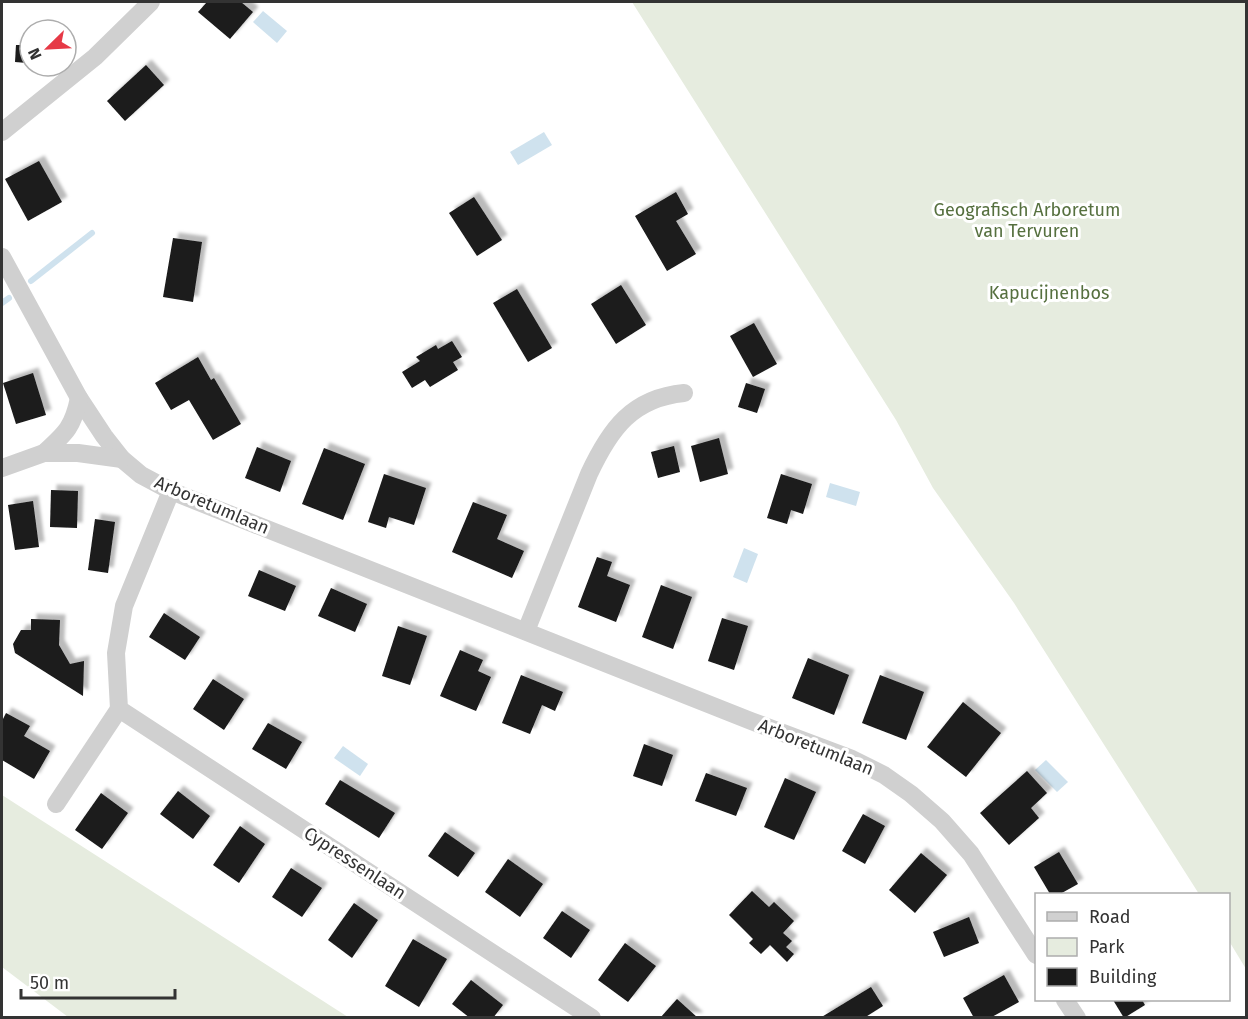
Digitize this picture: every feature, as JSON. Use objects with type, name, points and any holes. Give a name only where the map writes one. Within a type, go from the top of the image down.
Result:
[{"type":"street","points":[[2,132],[95,57],[151,2]]},
{"type":"street","name":"Arboretumlaan","points":[[2,257],[79,398],[122,459],[141,475],[171,490],[852,759],[884,775],[911,794],[942,821],[971,854],[1035,953]]},
{"type":"street","points":[[526,631],[599,452],[615,428],[634,410],[651,400],[684,393]]},
{"type":"street","points":[[44,453],[63,435],[75,419],[79,398]]},
{"type":"street","points":[[2,468],[44,453],[78,453],[122,459]]},
{"type":"street","points":[[56,804],[119,709],[116,653],[124,606],[171,490]]},
{"type":"street","name":"Cypressenlaan","points":[[119,709],[592,1017]]},
{"type":"street","points":[[1066,1001],[1077,1017]]},
{"type":"green space","name":"Kapucijnenbos","points":[[632,2],[1246,2],[1246,969],[1230,943],[1230,893],[1198,893],[1014,603],[933,488],[896,420]]},
{"type":"green space","points":[[2,795],[348,1017],[68,1017],[2,967]]},
{"type":"water","points":[[263,11],[287,31],[277,43],[253,22]]},
{"type":"water","points":[[544,132],[552,145],[518,165],[510,152]]},
{"type":"water","points":[[830,483],[860,492],[856,506],[826,497]]},
{"type":"water","points":[[744,548],[758,554],[747,583],[733,577]]},
{"type":"water","points":[[343,746],[368,764],[360,776],[334,758]]},
{"type":"water","points":[[1046,760],[1068,782],[1057,792],[1035,770]]},
{"type":"building","points":[[207,2],[241,2],[253,12],[230,39],[198,12]]},
{"type":"building","points":[[16,45],[18,45],[18,62],[15,62]]},
{"type":"building","points":[[146,65],[164,85],[125,121],[107,101]]},
{"type":"building","points":[[39,161],[62,202],[28,221],[5,179]]},
{"type":"building","points":[[676,192],[688,214],[676,221],[696,254],[667,271],[635,216]]},
{"type":"building","points":[[474,197],[502,240],[477,256],[449,213]]},
{"type":"building","points":[[173,238],[202,242],[193,302],[163,297]]},
{"type":"building","points":[[621,285],[646,325],[616,344],[591,304]]},
{"type":"building","points":[[517,289],[552,348],[528,362],[493,303]]},
{"type":"building","points":[[754,323],[777,364],[753,377],[730,336]]},
{"type":"building","points":[[452,341],[462,357],[453,362],[458,370],[430,387],[425,380],[412,388],[402,372],[420,361],[416,357],[436,345],[438,349]]},
{"type":"building","points":[[198,357],[211,380],[214,378],[241,424],[213,440],[189,400],[171,410],[155,383]]},
{"type":"building","points":[[33,373],[46,415],[16,424],[3,383]]},
{"type":"building","points":[[746,383],[765,389],[757,413],[738,407]]},
{"type":"building","points":[[719,438],[728,474],[700,482],[691,446]]},
{"type":"building","points":[[674,446],[680,472],[658,478],[651,452]]},
{"type":"building","points":[[257,447],[291,461],[280,492],[245,478]]},
{"type":"building","points":[[324,448],[365,464],[343,520],[302,504]]},
{"type":"building","points":[[384,474],[426,488],[414,525],[389,517],[386,528],[368,522]]},
{"type":"building","points":[[781,474],[812,484],[803,514],[791,510],[787,524],[767,518]]},
{"type":"building","points":[[51,490],[78,491],[77,528],[50,527]]},
{"type":"building","points":[[33,501],[39,547],[15,550],[8,505]]},
{"type":"building","points":[[473,502],[507,515],[497,539],[524,551],[512,578],[452,552]]},
{"type":"building","points":[[95,519],[115,522],[108,573],[88,570]]},
{"type":"building","points":[[597,557],[612,562],[607,576],[630,585],[616,622],[578,607]]},
{"type":"building","points":[[259,570],[296,586],[285,611],[248,596]]},
{"type":"building","points":[[661,585],[692,597],[673,649],[642,637]]},
{"type":"building","points":[[331,588],[367,604],[355,632],[318,616]]},
{"type":"building","points":[[164,613],[200,637],[185,660],[149,637]]},
{"type":"building","points":[[722,618],[748,626],[734,670],[708,661]]},
{"type":"building","points":[[31,619],[60,620],[59,645],[70,664],[84,661],[83,696],[15,653],[13,644],[21,630],[31,630]]},
{"type":"building","points":[[398,626],[427,636],[410,685],[382,676]]},
{"type":"building","points":[[460,650],[483,660],[478,671],[491,677],[476,711],[440,696]]},
{"type":"building","points":[[808,658],[849,675],[834,715],[792,698]]},
{"type":"building","points":[[521,675],[563,692],[555,711],[542,705],[530,734],[502,723]]},
{"type":"building","points":[[880,675],[924,692],[906,740],[862,723]]},
{"type":"building","points":[[213,679],[244,699],[224,730],[193,709]]},
{"type":"building","points":[[963,702],[1001,733],[966,777],[927,747]]},
{"type":"building","points":[[6,713],[30,726],[24,736],[50,751],[34,779],[2,760],[2,721]]},
{"type":"building","points":[[268,723],[302,742],[286,769],[252,749]]},
{"type":"building","points":[[644,744],[673,755],[662,786],[633,776]]},
{"type":"building","points":[[1027,771],[1047,793],[1031,808],[1039,818],[1009,845],[980,813]]},
{"type":"building","points":[[706,773],[747,788],[736,816],[695,801]]},
{"type":"building","points":[[785,778],[816,792],[794,840],[764,827]]},
{"type":"building","points":[[340,780],[395,813],[379,838],[325,804]]},
{"type":"building","points":[[178,791],[210,816],[193,839],[160,814]]},
{"type":"building","points":[[101,793],[128,813],[102,849],[75,830]]},
{"type":"building","points":[[863,814],[885,826],[865,864],[842,851]]},
{"type":"building","points":[[240,826],[265,844],[239,883],[213,865]]},
{"type":"building","points":[[445,832],[475,853],[458,877],[428,856]]},
{"type":"building","points":[[1059,852],[1078,884],[1062,893],[1049,893],[1034,867]]},
{"type":"building","points":[[921,853],[947,875],[915,913],[889,890]]},
{"type":"building","points":[[508,859],[543,884],[520,917],[485,892]]},
{"type":"building","points":[[291,868],[322,888],[302,917],[272,897]]},
{"type":"building","points":[[752,891],[769,907],[774,902],[794,921],[783,933],[792,941],[786,947],[794,954],[787,962],[770,945],[761,954],[749,943],[753,939],[729,915]]},
{"type":"building","points":[[354,903],[378,920],[352,958],[328,940]]},
{"type":"building","points":[[562,911],[590,930],[571,958],[543,938]]},
{"type":"building","points":[[969,917],[979,943],[944,957],[933,932]]},
{"type":"building","points":[[413,939],[447,959],[419,1007],[385,986]]},
{"type":"building","points":[[625,943],[656,966],[628,1002],[598,980]]},
{"type":"building","points":[[1004,975],[1019,1002],[990,1018],[974,1018],[963,998]]},
{"type":"building","points":[[471,980],[503,1005],[493,1018],[470,1018],[452,1004]]},
{"type":"building","points":[[871,987],[883,1006],[864,1018],[820,1018]]},
{"type":"building","points":[[677,999],[698,1018],[660,1018]]},
{"type":"building","points":[[1114,1001],[1143,1001],[1145,1005],[1124,1018]]},
{"type":"waterway","points":[[31,281],[92,233]]},
{"type":"waterway","points":[[2,303],[9,298]]},
{"type":"park label","name":"Geografisch Arboretum van Tervuren","points":[[1027,220]]}]
